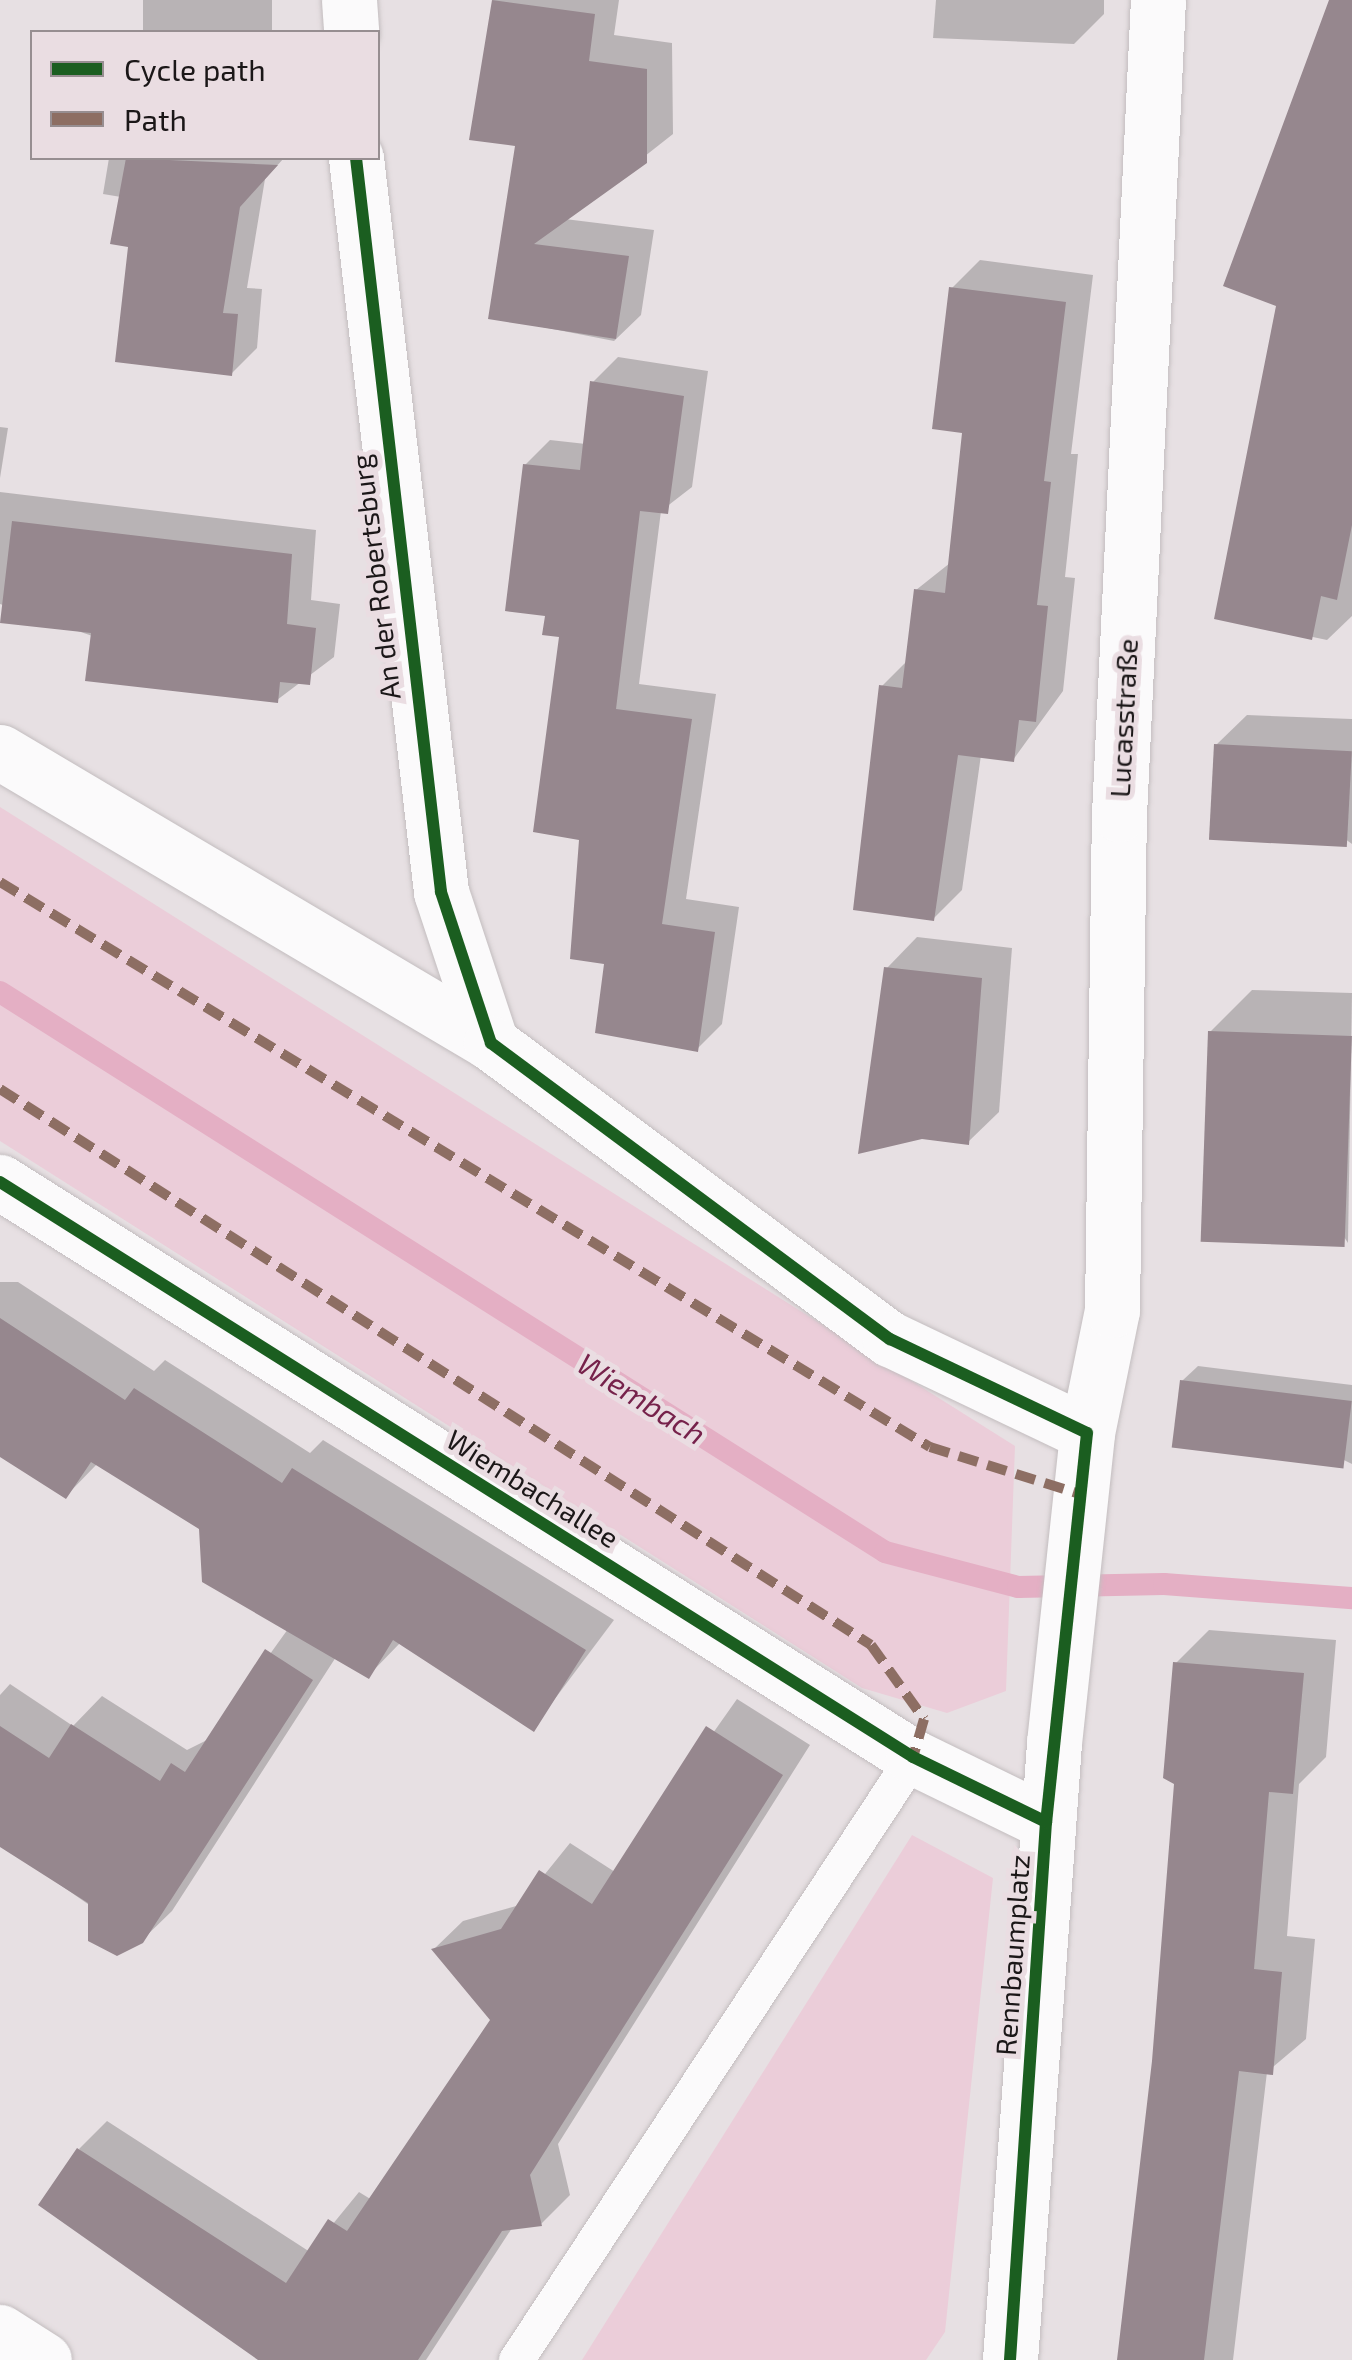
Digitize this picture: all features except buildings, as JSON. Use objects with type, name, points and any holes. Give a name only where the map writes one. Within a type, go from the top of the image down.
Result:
[{"type":"street","points":[[349,0],[350,30]]},
{"type":"street","name":"Lucasstraße","points":[[1087,1433],[1112,1310],[1119,814],[1158,0]]},
{"type":"street","name":"An der Robertsburg","points":[[356,160],[441,892],[491,1043]]},
{"type":"street","points":[[0,752],[491,1043],[890,1339],[1087,1433]]},
{"type":"street","name":"Wiembachallee","points":[[0,1182],[913,1758],[1046,1822]]},
{"type":"street","name":"Rennbaumplatz","points":[[1010,2360],[1046,1822],[1087,1433]]},
{"type":"street","points":[[0,2332],[44,2360]]},
{"type":"lane","points":[[516,2360],[913,1758]]},
{"type":"shaded area","points":[[0,807],[1015,1446],[1006,1691],[947,1713],[862,1688],[0,1141]]},
{"type":"shaded area","points":[[912,1835],[993,1878],[945,2332],[926,2360],[582,2360]]},
{"type":"waterway","name":"Wiembach","points":[[0,992],[885,1552],[1018,1587],[1164,1584],[1352,1598]]},
{"type":"marked path","points":[[0,882],[930,1447],[1080,1494]]},
{"type":"marked path","points":[[0,1089],[871,1645],[924,1719],[913,1757]]},
{"type":"cycle path","points":[[356,160],[441,892],[491,1043],[890,1339],[1087,1433],[1046,1822],[1010,2360]]},
{"type":"cycle path","points":[[0,1182],[913,1757],[1046,1822]]}]
